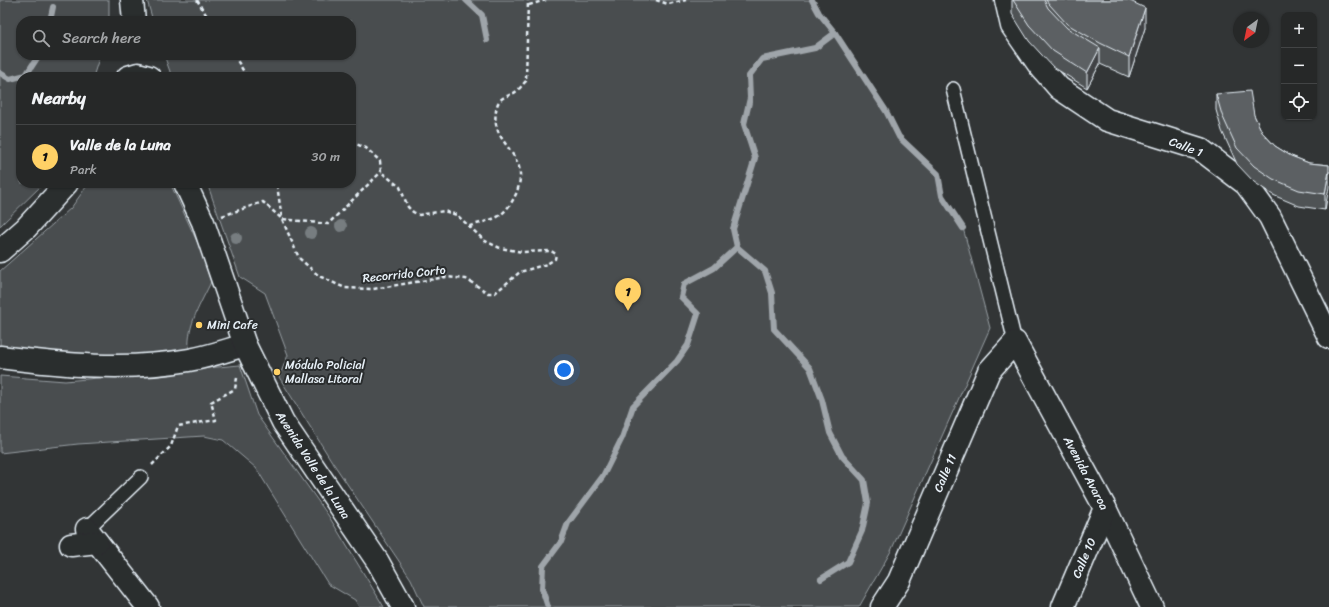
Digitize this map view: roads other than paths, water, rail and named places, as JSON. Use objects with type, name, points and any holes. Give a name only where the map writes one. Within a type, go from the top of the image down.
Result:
[{"type":"street","points":[[132,0],[134,16]]},
{"type":"street","name":"Calle 1","points":[[1006,0],[1012,26],[1039,65],[1060,88],[1107,120],[1200,149],[1246,184],[1270,217],[1329,336]]},
{"type":"street","points":[[0,251],[26,228],[62,188]]},
{"type":"street","name":"Avenida Valle de la Luna","points":[[186,188],[203,222],[245,345],[283,422],[378,562],[403,607]]},
{"type":"street","name":"Avenida Avaroa","points":[[1014,342],[1105,508],[1152,607]]},
{"type":"street","name":"Calle 11","points":[[882,607],[899,582],[989,371],[1014,342]]},
{"type":"street","points":[[0,357],[54,364],[125,366],[190,360],[245,345]]},
{"type":"street","name":"Calle 10","points":[[1063,607],[1105,508]]},
{"type":"street","points":[[71,545],[92,535],[148,607]]},
{"type":"lane","points":[[953,89],[1014,342]]},
{"type":"lane","points":[[92,535],[141,477]]},
{"type":"waterway","points":[[466,0],[482,15],[487,40]]},
{"type":"waterway","points":[[548,607],[542,589],[543,566],[561,542],[568,523],[603,476],[622,438],[633,406],[677,361],[688,345],[698,314],[681,297],[684,284],[714,268],[737,247],[733,229],[755,158],[744,124],[750,98],[749,76],[762,59],[815,48],[835,33],[819,13],[812,0]]},
{"type":"waterway","points":[[51,16],[53,7]]},
{"type":"waterway","points":[[835,33],[886,111],[899,137],[938,174],[942,196],[963,228]]},
{"type":"waterway","points":[[28,72],[36,60]]},
{"type":"waterway","points":[[0,73],[10,79],[16,78]]},
{"type":"waterway","points":[[737,247],[765,271],[772,293],[774,329],[810,368],[822,400],[830,433],[842,456],[864,480],[868,503],[862,531],[848,562],[821,579]]},
{"type":"place","name":"Valle de la Luna","points":[[628,311]]},
{"type":"place","name":"Mini Cafe","points":[[199,325]]},
{"type":"place","name":"Módulo Policial Mallasa Litoral","points":[[277,372]]}]
